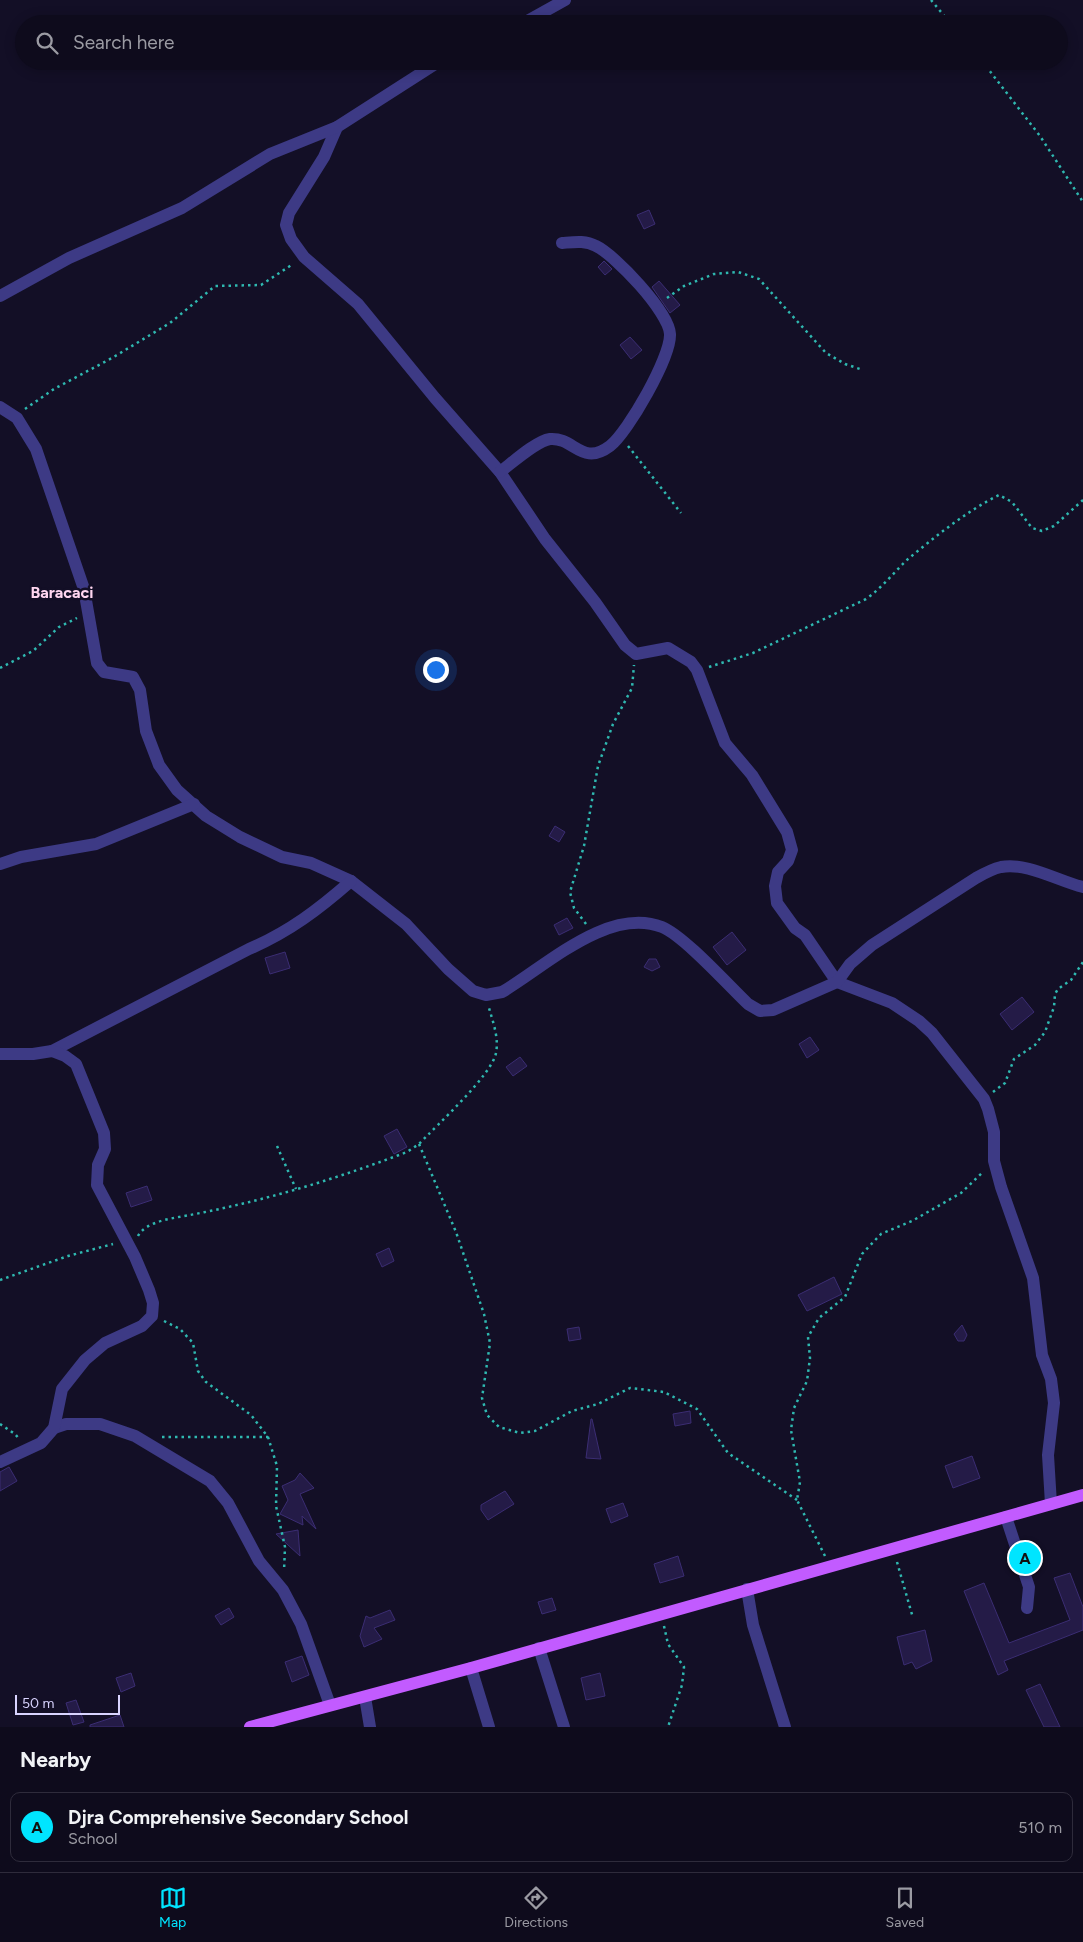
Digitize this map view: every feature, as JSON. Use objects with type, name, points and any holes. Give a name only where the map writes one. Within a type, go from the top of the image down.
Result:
[{"type":"main road","points":[[250,1727],[471,1668],[1083,1495]]},
{"type":"street","points":[[538,15],[565,0]]},
{"type":"street","points":[[0,296],[69,258],[182,208],[277,150],[337,126],[426,70]]},
{"type":"street","points":[[337,126],[324,157],[289,213],[286,225],[291,239],[304,257],[358,304],[435,398],[500,472],[545,539],[601,610],[625,645],[636,654],[668,648],[691,662],[697,670],[725,743],[752,775],[787,832],[792,850],[788,861],[778,872],[775,886],[778,903],[795,928],[805,935],[837,982],[892,1003],[919,1021],[932,1033],[984,1099],[994,1132],[994,1161],[1001,1187],[1033,1278],[1042,1355],[1051,1379],[1054,1403],[1048,1455],[1051,1504]]},
{"type":"street","points":[[500,472],[532,448],[550,439],[560,440],[579,452],[588,454],[600,452],[611,445],[620,435],[650,389],[667,349],[670,328],[629,272],[610,254],[594,245],[580,241],[562,243]]},
{"type":"street","points":[[0,407],[17,418],[36,449],[84,589],[97,663],[104,672],[133,677],[140,690],[146,731],[159,765],[177,790],[206,816],[240,837],[282,857],[311,863],[351,880],[406,924],[448,969],[473,991],[486,995],[502,992],[533,974],[550,959],[593,935],[635,922],[662,927],[680,940],[748,1004],[760,1011],[773,1010],[837,982],[850,964],[872,945],[976,878],[990,871],[1001,867],[1014,867],[1083,888]]},
{"type":"street","points":[[0,864],[22,857],[96,844],[194,804]]},
{"type":"street","points":[[0,1054],[33,1054],[52,1051],[248,949],[272,939],[324,906],[351,880]]},
{"type":"street","points":[[0,1462],[41,1443],[54,1428],[62,1389],[85,1360],[106,1343],[142,1326],[152,1316],[153,1303],[135,1257],[97,1185],[98,1165],[105,1149],[104,1133],[76,1064],[65,1056],[52,1051]]},
{"type":"street","points":[[54,1428],[66,1424],[100,1424],[135,1436],[210,1481],[228,1502],[259,1561],[283,1590],[301,1624],[330,1705]]},
{"type":"street","points":[[1006,1517],[1030,1587],[1027,1608]]},
{"type":"street","points":[[747,1589],[753,1625],[785,1727]]},
{"type":"street","points":[[539,1648],[564,1727]]},
{"type":"street","points":[[471,1668],[489,1727]]},
{"type":"street","points":[[365,1697],[370,1727]]},
{"type":"path","points":[[931,0],[944,15]]},
{"type":"path","points":[[989,70],[1040,136],[1083,202]]},
{"type":"path","points":[[17,418],[26,408],[54,389],[112,358],[170,323],[215,286],[261,285],[304,257]]},
{"type":"path","points":[[655,306],[684,286],[714,274],[738,272],[759,280],[826,352],[845,364],[863,370]]},
{"type":"path","points":[[620,435],[681,513]]},
{"type":"path","points":[[697,670],[753,653],[880,590],[907,560],[981,504],[999,495],[1012,502],[1032,528],[1042,531],[1054,526],[1083,500]]},
{"type":"path","points":[[0,668],[33,651],[59,626],[89,612]]},
{"type":"path","points":[[593,935],[574,908],[570,892],[584,846],[598,766],[613,724],[632,688],[636,654]]},
{"type":"path","points":[[984,1099],[1005,1082],[1014,1059],[1034,1045],[1044,1032],[1054,1007],[1055,994],[1058,988],[1071,980],[1083,962]]},
{"type":"path","points":[[135,1257],[135,1241],[140,1232],[150,1226],[168,1219],[231,1207],[296,1189],[396,1156],[419,1144],[482,1077],[496,1054],[496,1033],[486,995]]},
{"type":"path","points":[[419,1144],[456,1232],[484,1314],[490,1343],[482,1398],[487,1415],[499,1427],[520,1433],[535,1431],[572,1411],[598,1404],[630,1388],[664,1392],[697,1408],[728,1453],[797,1500],[820,1548],[832,1565]]},
{"type":"path","points":[[277,1146],[296,1189]]},
{"type":"path","points":[[797,1500],[800,1482],[792,1430],[794,1408],[807,1381],[810,1358],[808,1337],[819,1318],[845,1297],[862,1254],[881,1234],[912,1221],[961,1193],[994,1161]]},
{"type":"path","points":[[0,1280],[68,1256],[127,1240]]},
{"type":"path","points":[[152,1316],[180,1329],[193,1344],[198,1371],[206,1382],[251,1415],[268,1437],[277,1466],[276,1506],[285,1547],[283,1590]]},
{"type":"path","points":[[0,1424],[16,1434],[26,1450]]},
{"type":"path","points":[[135,1436],[268,1437]]},
{"type":"path","points":[[893,1548],[913,1618]]},
{"type":"path","points":[[662,1613],[668,1644],[684,1667],[682,1686],[668,1727]]},
{"type":"building","points":[[649,210],[655,224],[644,229],[637,215]]},
{"type":"building","points":[[604,261],[612,269],[605,275],[598,267]]},
{"type":"building","points":[[659,281],[680,305],[670,313],[652,287]]},
{"type":"building","points":[[630,337],[642,350],[631,359],[620,345]]},
{"type":"building","points":[[555,826],[565,832],[559,842],[549,836]]},
{"type":"building","points":[[567,918],[573,928],[559,935],[554,925]]},
{"type":"building","points":[[732,932],[746,950],[727,965],[713,947]]},
{"type":"building","points":[[285,952],[290,968],[270,974],[265,958]]},
{"type":"building","points":[[649,959],[656,959],[660,967],[652,971],[644,967]]},
{"type":"building","points":[[1022,997],[1034,1012],[1012,1030],[1000,1014]]},
{"type":"building","points":[[810,1037],[819,1050],[807,1058],[799,1044]]},
{"type":"building","points":[[520,1057],[527,1066],[513,1076],[506,1067]]},
{"type":"building","points":[[397,1129],[407,1147],[394,1154],[384,1136]]},
{"type":"building","points":[[147,1186],[152,1200],[131,1207],[126,1193]]},
{"type":"building","points":[[389,1248],[394,1261],[382,1267],[376,1254]]},
{"type":"building","points":[[834,1277],[842,1294],[807,1311],[798,1295]]},
{"type":"building","points":[[962,1325],[967,1335],[964,1341],[958,1341],[954,1334]]},
{"type":"building","points":[[579,1327],[581,1339],[569,1341],[567,1329]]},
{"type":"building","points":[[690,1411],[691,1423],[675,1426],[673,1414]]},
{"type":"building","points":[[592,1419],[601,1459],[586,1458]]},
{"type":"building","points":[[972,1456],[980,1478],[953,1488],[945,1466]]},
{"type":"building","points":[[9,1467],[17,1481],[0,1491],[0,1472]]},
{"type":"building","points":[[300,1473],[314,1488],[300,1494],[316,1529],[302,1516],[303,1525],[280,1514],[288,1500],[282,1486],[295,1480]]},
{"type":"building","points":[[505,1491],[514,1504],[488,1520],[481,1510],[481,1505]]},
{"type":"building","points":[[623,1503],[628,1516],[611,1523],[606,1509]]},
{"type":"building","points":[[298,1530],[300,1556],[276,1534]]},
{"type":"building","points":[[678,1556],[684,1576],[660,1583],[654,1564]]},
{"type":"building","points":[[1070,1573],[1083,1607],[1083,1630],[1004,1661],[1008,1670],[998,1675],[964,1591],[984,1583],[1009,1643],[1070,1620],[1054,1578]]},
{"type":"building","points":[[552,1598],[556,1610],[542,1614],[538,1602]]},
{"type":"building","points":[[229,1608],[234,1617],[221,1625],[215,1616]]},
{"type":"building","points":[[390,1610],[395,1620],[374,1628],[382,1639],[364,1647],[360,1636],[366,1616],[370,1618]]},
{"type":"building","points":[[925,1630],[932,1661],[916,1669],[912,1662],[904,1665],[897,1637]]},
{"type":"building","points":[[302,1656],[309,1675],[292,1682],[285,1662]]},
{"type":"building","points":[[131,1673],[135,1686],[121,1692],[116,1678]]},
{"type":"building","points":[[600,1673],[605,1696],[586,1700],[581,1678]]},
{"type":"building","points":[[1040,1684],[1060,1727],[1044,1727],[1026,1690]]},
{"type":"building","points":[[76,1700],[84,1722],[73,1725],[66,1703]]},
{"type":"building","points":[[120,1715],[124,1727],[90,1727],[90,1725]]},
{"type":"place","name":"Djra Comprehensive Secondary School","points":[[1025,1558]]},
{"type":"district","name":"Baracaci","points":[[62,592]]}]
